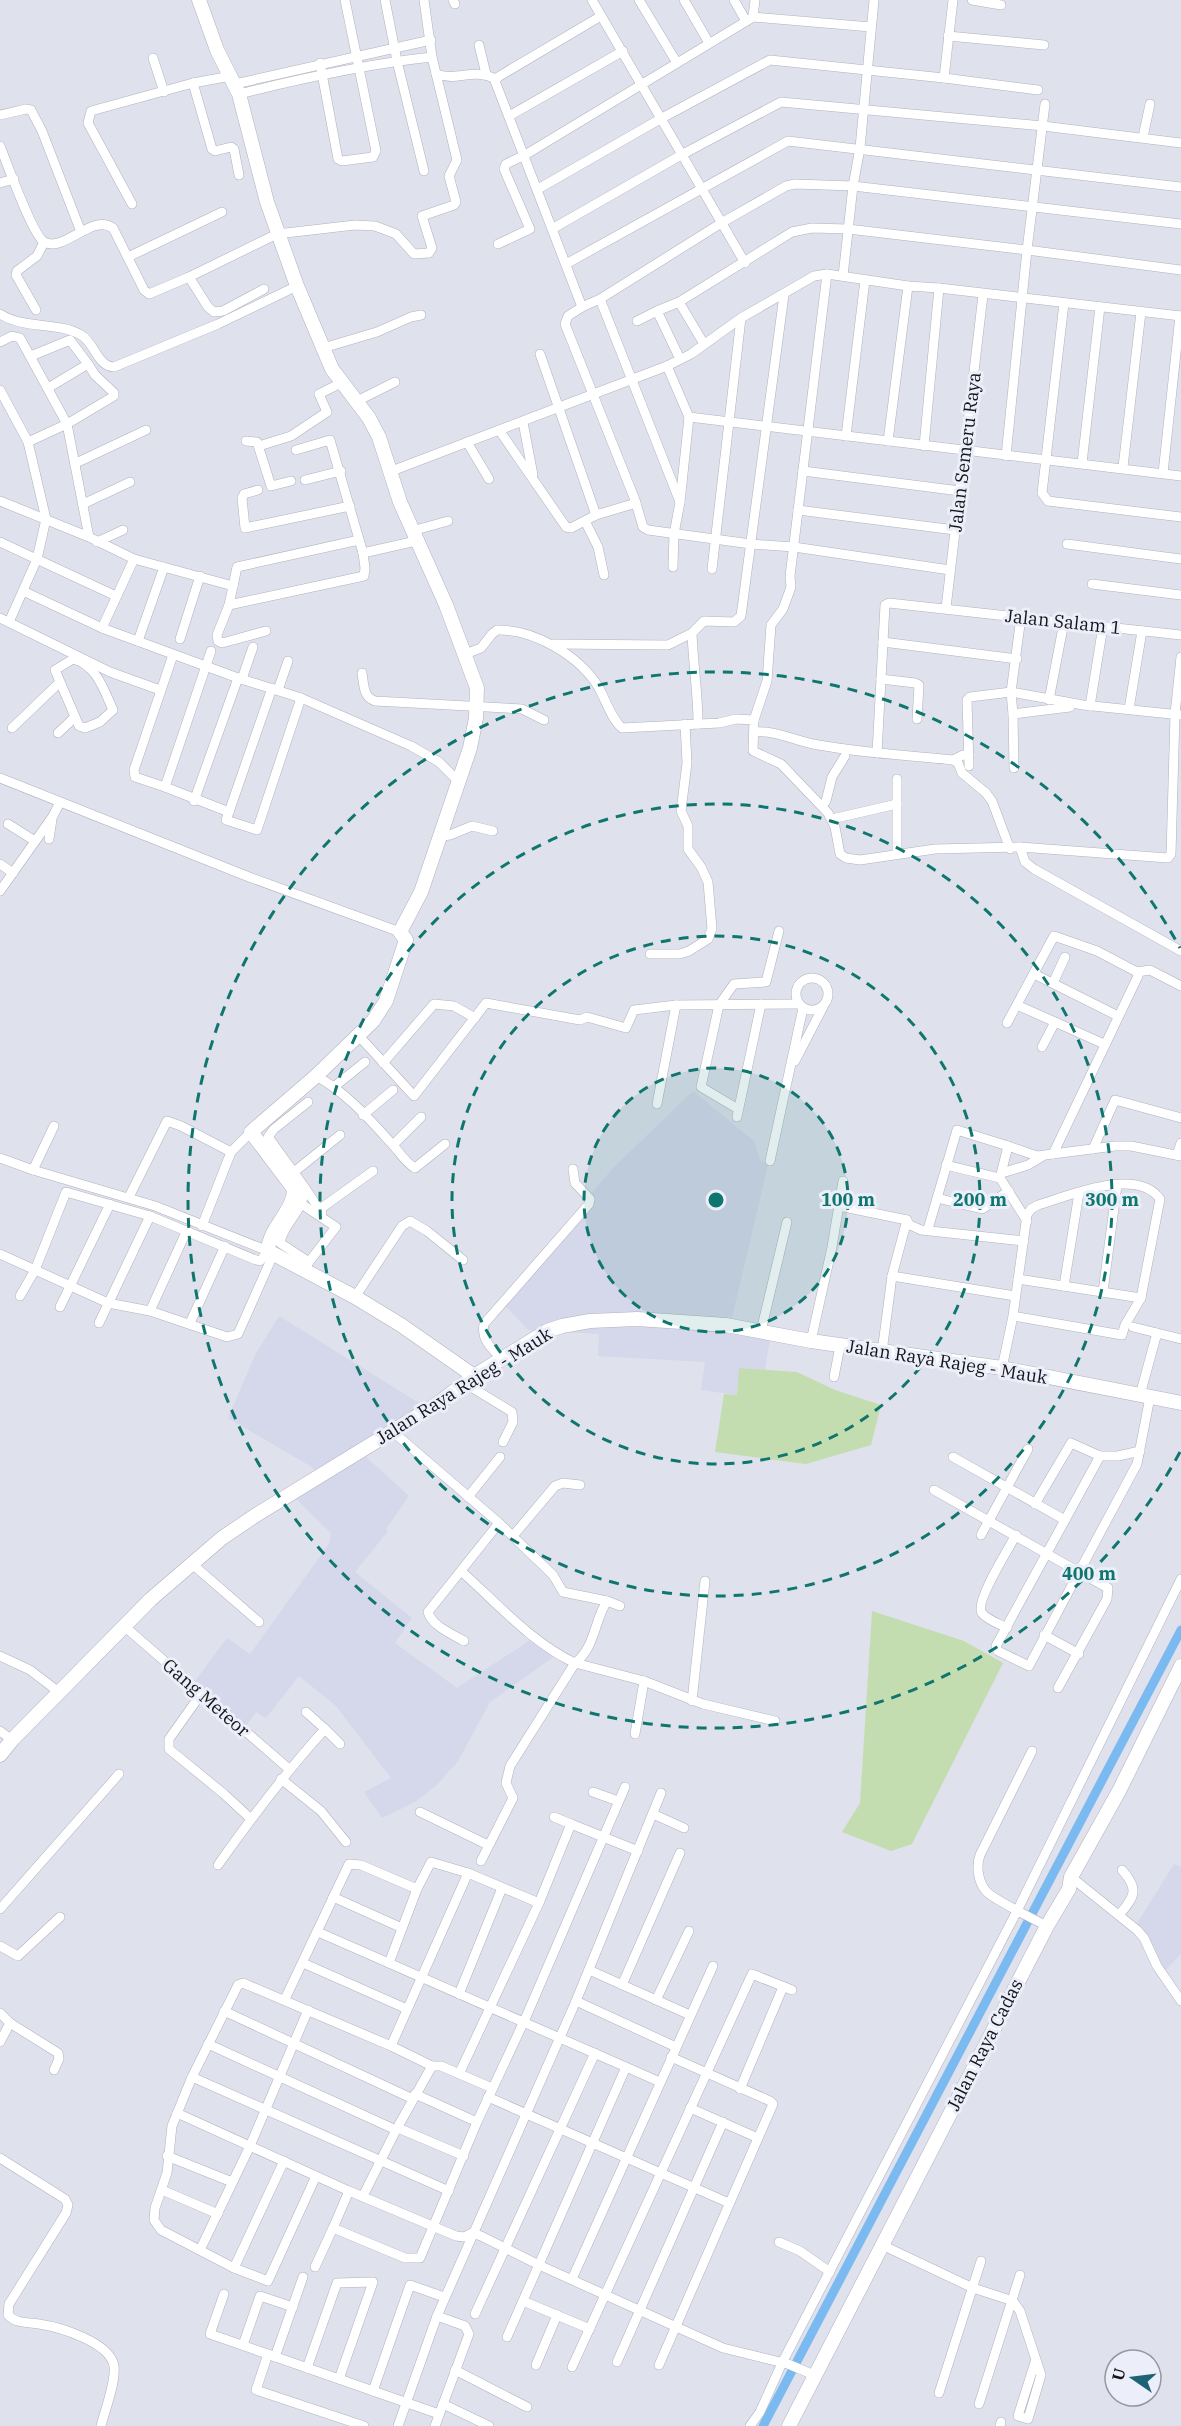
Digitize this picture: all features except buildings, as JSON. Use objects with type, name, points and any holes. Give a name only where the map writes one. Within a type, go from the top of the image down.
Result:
[{"type":"street","points":[[199,0],[217,50],[235,85],[277,234],[297,286],[323,348],[341,383],[369,418],[380,436],[389,472],[414,536],[439,589],[477,688],[474,735],[442,836],[403,942],[381,1011],[316,1077],[231,1152],[202,1226]]},
{"type":"street","points":[[320,63],[338,159],[342,161],[373,157],[376,151],[345,0]]},
{"type":"street","points":[[385,0],[397,61],[424,171]]},
{"type":"street","points":[[45,242],[61,242],[81,232],[108,224],[113,228],[147,293],[153,293],[189,277],[277,234],[356,225],[375,226],[396,234],[414,254],[429,253],[432,248],[422,216],[454,206],[456,202],[450,176],[457,160],[432,57],[424,0]]},
{"type":"street","points":[[592,0],[745,262]]},
{"type":"street","points":[[639,0],[677,63]]},
{"type":"street","points":[[684,0],[709,43]]},
{"type":"street","points":[[734,0],[749,19]]},
{"type":"street","points":[[749,19],[755,0]]},
{"type":"street","points":[[843,276],[853,186],[860,148],[874,0]]},
{"type":"street","points":[[944,78],[952,0]]},
{"type":"street","points":[[972,0],[1001,5]]},
{"type":"street","points":[[496,79],[601,16]]},
{"type":"street","points":[[498,244],[530,229],[504,169],[506,164],[525,155],[749,19],[871,27]]},
{"type":"street","points":[[948,36],[1044,45]]},
{"type":"street","points":[[235,85],[320,63],[430,40]]},
{"type":"street","points":[[479,45],[486,74]]},
{"type":"street","points":[[509,116],[623,51]]},
{"type":"street","points":[[132,204],[88,123],[91,111],[193,83],[235,85],[432,57]]},
{"type":"street","points":[[153,58],[164,92]]},
{"type":"street","points":[[538,189],[770,60],[1038,90]]},
{"type":"street","points":[[436,74],[446,78],[474,73],[486,74],[496,79]]},
{"type":"street","points":[[496,79],[495,87],[525,155],[582,307]]},
{"type":"street","points":[[193,83],[212,149],[215,151],[231,147],[234,149],[239,175]]},
{"type":"street","points":[[552,229],[683,154],[781,102],[1043,126],[1181,143]]},
{"type":"street","points":[[1006,456],[1027,250],[1045,104]]},
{"type":"street","points":[[1143,137],[1150,104]]},
{"type":"street","points":[[0,115],[31,110],[42,131],[81,232]]},
{"type":"street","points":[[566,264],[788,141],[1181,187]]},
{"type":"street","points":[[0,146],[31,223],[45,242]]},
{"type":"street","points":[[0,183],[14,179]]},
{"type":"street","points":[[950,570],[794,547],[653,532],[643,526],[594,394],[565,324],[568,316],[600,299],[723,222],[786,186],[795,184],[853,186],[1181,224]]},
{"type":"street","points":[[128,257],[222,212]]},
{"type":"street","points":[[637,321],[679,302],[792,232],[812,228],[848,229],[1181,270]]},
{"type":"street","points":[[36,310],[15,275],[37,256],[45,242]]},
{"type":"street","points":[[827,274],[798,510],[791,587],[783,609],[771,625],[767,681],[754,720],[753,751],[781,764],[822,806],[832,819],[840,854],[846,858],[868,859],[935,849],[1020,847],[1168,858],[1171,854],[1177,805],[1181,657]]},
{"type":"street","points":[[389,472],[667,366],[741,318],[814,276],[827,274],[908,286],[1181,316],[1163,473]]},
{"type":"street","points":[[189,277],[207,307],[214,312],[223,311],[264,289]]},
{"type":"street","points":[[846,436],[865,280]]},
{"type":"street","points":[[0,314],[20,323],[79,334],[89,342],[106,365],[114,368],[218,324],[297,286]]},
{"type":"street","points":[[888,441],[908,286]]},
{"type":"street","points":[[924,446],[939,288]]},
{"type":"street","name":"Jalan Semeru Raya","points":[[946,608],[983,294]]},
{"type":"street","points":[[465,654],[481,648],[497,630],[526,634],[553,644],[668,645],[692,633],[704,621],[734,622],[741,616],[784,295]]},
{"type":"street","points":[[600,299],[680,502]]},
{"type":"street","points":[[679,302],[704,344]]},
{"type":"street","points":[[1064,303],[1041,493],[1048,501],[1181,517]]},
{"type":"street","points":[[1082,463],[1100,307]]},
{"type":"street","points":[[657,311],[680,359]]},
{"type":"street","points":[[1123,467],[1142,312]]},
{"type":"street","points":[[323,348],[377,332],[421,315]]},
{"type":"street","points":[[712,569],[741,318]]},
{"type":"street","points":[[0,342],[12,336],[20,338],[67,424],[83,504],[93,540]]},
{"type":"street","points":[[28,442],[67,424],[114,396],[114,393],[95,375],[70,340],[31,356]]},
{"type":"street","points":[[540,354],[596,515]]},
{"type":"street","points":[[48,388],[88,364]]},
{"type":"street","points":[[667,366],[689,417],[680,502],[674,534],[673,567]]},
{"type":"street","points":[[355,402],[395,382]]},
{"type":"street","points":[[259,446],[291,436],[327,412],[319,394],[341,383]]},
{"type":"street","points":[[0,390],[28,442],[46,519],[37,560],[23,591],[4,620],[83,661],[89,666],[113,710],[100,722],[86,728],[81,728],[75,717],[55,670],[74,657]]},
{"type":"street","points":[[689,417],[1045,461],[1123,467],[1181,476]]},
{"type":"street","points":[[523,422],[534,479]]},
{"type":"street","points":[[76,463],[146,429]]},
{"type":"street","points":[[499,430],[566,527],[571,528],[596,515],[636,503]]},
{"type":"street","points":[[229,605],[364,576],[363,553],[341,471],[330,440],[296,450]]},
{"type":"street","points":[[246,441],[255,441],[259,446],[271,486],[291,481]]},
{"type":"street","points":[[467,442],[489,479]]},
{"type":"street","points":[[305,480],[341,471]]},
{"type":"street","points":[[803,471],[960,491]]},
{"type":"street","points":[[83,504],[130,482]]},
{"type":"street","points":[[258,490],[244,494],[242,498],[245,528],[350,506]]},
{"type":"street","points":[[0,501],[134,559],[233,585]]},
{"type":"street","points":[[798,510],[955,530]]},
{"type":"street","points":[[363,553],[414,536],[448,521]]},
{"type":"street","points":[[585,521],[598,547],[604,576]]},
{"type":"street","points":[[93,540],[123,530]]},
{"type":"street","points":[[266,631],[222,643],[218,641],[217,635],[229,605],[237,567],[359,540]]},
{"type":"street","points":[[0,542],[116,596]]},
{"type":"street","points":[[1067,544],[1181,559]]},
{"type":"street","points":[[102,628],[134,559]]},
{"type":"street","points":[[138,641],[164,567]]},
{"type":"street","points":[[180,639],[200,576]]},
{"type":"street","points":[[1092,584],[1181,595]]},
{"type":"street","points":[[23,591],[102,628],[240,679],[301,698],[417,748],[439,762],[458,782]]},
{"type":"street","name":"Jalan Salam 1","points":[[883,642],[885,605],[889,603],[1181,635]]},
{"type":"street","points":[[1014,768],[1011,692],[1021,617]]},
{"type":"street","points":[[1049,700],[1064,622]]},
{"type":"street","points":[[1086,706],[1103,626]]},
{"type":"street","points":[[1129,709],[1142,631]]},
{"type":"street","points":[[692,633],[693,666],[698,693],[698,724]]},
{"type":"street","points":[[878,753],[883,642],[1017,658]]},
{"type":"street","points":[[553,644],[591,678],[620,727],[698,724],[736,719],[754,720]]},
{"type":"street","points":[[194,801],[253,647]]},
{"type":"street","points":[[165,787],[211,651]]},
{"type":"street","points":[[173,655],[160,690],[135,777],[165,787],[194,801],[229,812]]},
{"type":"street","points":[[74,657],[160,690]]},
{"type":"street","points":[[288,661],[275,689],[226,820],[257,830],[301,698]]},
{"type":"street","points":[[362,673],[366,694],[369,699],[375,701],[522,709],[544,720]]},
{"type":"street","points":[[881,679],[919,685],[917,719]]},
{"type":"street","points":[[12,728],[59,683]]},
{"type":"street","points":[[969,766],[968,698],[1011,692],[1086,706],[1178,714]]},
{"type":"street","points":[[1013,714],[1086,706]]},
{"type":"street","points":[[58,733],[75,717]]},
{"type":"street","points":[[651,954],[680,954],[689,951],[708,939],[712,929],[708,882],[688,849],[688,826],[681,812],[687,764],[685,724]]},
{"type":"street","points":[[754,732],[770,732],[813,744],[953,760],[992,801],[1010,849]]},
{"type":"street","points":[[953,760],[969,755]]},
{"type":"street","points":[[822,806],[826,801],[832,777],[845,756]]},
{"type":"street","points":[[0,778],[249,877],[403,942]]},
{"type":"street","points":[[897,779],[897,853]]},
{"type":"street","points":[[0,891],[53,816],[60,802]]},
{"type":"street","points":[[832,819],[897,804]]},
{"type":"street","points":[[49,839],[53,816]]},
{"type":"street","points":[[8,824],[35,841]]},
{"type":"street","points":[[442,836],[472,826],[493,831]]},
{"type":"street","points":[[1020,847],[1024,862],[1034,869],[1181,951]]},
{"type":"street","points":[[0,864],[13,873]]},
{"type":"street","points":[[761,1004],[737,1113],[701,1087],[719,1005],[734,984],[766,982],[779,931]]},
{"type":"street","points":[[1007,1023],[1054,936],[1098,951],[1137,972],[1150,970],[1181,986]]},
{"type":"street","points":[[1053,983],[1065,957]]},
{"type":"street","points":[[946,1166],[1001,1175],[1048,1155],[1138,976],[1137,972]]},
{"type":"street","points":[[1034,974],[1118,1016]]},
{"type":"street","points":[[770,1161],[801,1006],[796,995],[798,986],[805,979],[814,978],[822,981],[828,988],[828,998],[789,1071]]},
{"type":"street","points":[[358,1035],[414,1096],[486,1003],[580,1020],[587,1017],[626,1028],[634,1010],[676,1005],[761,1004],[801,1006],[815,1010],[823,1006]]},
{"type":"street","points":[[383,1063],[434,1004],[454,1006],[475,1018]]},
{"type":"street","points":[[657,1104],[676,1005]]},
{"type":"street","points":[[1017,1005],[1104,1044]]},
{"type":"street","points":[[1042,1047],[1055,1022]]},
{"type":"street","points":[[335,1086],[365,1062]]},
{"type":"street","points":[[316,1077],[335,1086],[393,1145],[410,1166],[415,1168],[444,1144]]},
{"type":"street","points":[[363,1115],[393,1090]]},
{"type":"street","points":[[1094,1149],[1115,1100],[1181,1119]]},
{"type":"street","points":[[306,1266],[336,1228],[322,1214],[268,1137],[274,1129],[308,1102]]},
{"type":"street","points":[[393,1145],[421,1117]]},
{"type":"street","points":[[129,1197],[167,1121],[231,1152]]},
{"type":"street","points":[[33,1170],[54,1126]]},
{"type":"street","points":[[928,1229],[957,1130],[1029,1154],[1048,1155],[1109,1146],[1131,1146],[1179,1156],[1181,1143]]},
{"type":"street","points":[[0,1254],[108,1303],[150,1311],[227,1337],[235,1336],[240,1330],[271,1253],[272,1234],[293,1198],[294,1189],[251,1132]]},
{"type":"street","points":[[294,1172],[340,1135]]},
{"type":"street","points":[[1008,1146],[1001,1175],[1027,1221]]},
{"type":"street","points":[[0,1158],[155,1206],[306,1266]]},
{"type":"street","points":[[502,1359],[486,1343],[482,1331],[484,1324],[589,1204],[590,1200],[574,1183],[573,1169]]},
{"type":"street","points":[[322,1214],[373,1171]]},
{"type":"street","points":[[812,1341],[831,1257],[843,1181]]},
{"type":"street","points":[[1002,1368],[1028,1213],[1038,1205],[1101,1185],[1142,1186],[1156,1193],[1160,1199],[1141,1298],[1125,1325],[1122,1335],[1012,1316]]},
{"type":"street","points":[[1103,1292],[1116,1185]]},
{"type":"street","points":[[305,1188],[303,1204],[281,1236],[280,1243],[306,1266],[401,1325],[512,1412],[513,1422],[503,1442]]},
{"type":"street","points":[[937,1198],[982,1209],[1009,1191]]},
{"type":"street","points":[[20,1296],[34,1270],[66,1192],[150,1216],[260,1261],[271,1253]]},
{"type":"street","points":[[1064,1286],[1079,1193]]},
{"type":"street","points":[[60,1307],[110,1204]]},
{"type":"street","points":[[303,1204],[322,1214]]},
{"type":"street","points":[[839,1206],[907,1220],[908,1224],[921,1230],[1024,1241]]},
{"type":"street","points":[[99,1323],[150,1216]]},
{"type":"street","points":[[882,1352],[892,1276],[907,1220]]},
{"type":"street","points":[[355,1297],[402,1226],[410,1221],[428,1231],[464,1260]]},
{"type":"street","points":[[761,1330],[787,1222]]},
{"type":"street","points":[[150,1311],[187,1230]]},
{"type":"street","points":[[190,1323],[225,1246]]},
{"type":"street","points":[[892,1276],[1015,1296]]},
{"type":"street","points":[[1018,1280],[1141,1298]]},
{"type":"street","name":"Jalan Raya Rajeg - Mauk","points":[[0,1755],[124,1626],[191,1563],[249,1519],[392,1431],[547,1331],[561,1326],[590,1321],[637,1319],[726,1324],[840,1346],[1002,1368],[1181,1403]]},
{"type":"street","points":[[1133,1327],[1181,1339]]},
{"type":"street","points":[[1100,1456],[996,1646],[997,1650],[1027,1666],[1134,1472],[1140,1451],[1145,1396],[1157,1333]]},
{"type":"street","points":[[834,1377],[840,1346]]},
{"type":"street","points":[[392,1431],[513,1536],[553,1575],[563,1592],[620,1606]]},
{"type":"street","points":[[1035,1504],[1071,1443],[1100,1456],[1118,1456],[1140,1451]]},
{"type":"street","points":[[981,1535],[1028,1449]]},
{"type":"street","points":[[468,1497],[500,1457]]},
{"type":"street","points":[[953,1457],[1008,1486],[1065,1521]]},
{"type":"street","points":[[513,1536],[555,1486],[563,1483],[580,1485]]},
{"type":"street","points":[[934,1490],[1108,1588],[1108,1593],[1079,1654],[1058,1688]]},
{"type":"street","points":[[464,1641],[438,1625],[430,1618],[428,1612],[499,1523]]},
{"type":"street","points":[[1007,1628],[983,1615],[980,1607],[983,1596],[1016,1535]]},
{"type":"street","points":[[191,1563],[259,1622]]},
{"type":"street","points":[[462,1572],[533,1635],[553,1650],[575,1662],[644,1681],[692,1701],[775,1721]]},
{"type":"street","points":[[750,2426],[760,2412],[830,2272],[1019,1911],[1181,1579]]},
{"type":"street","points":[[692,1701],[705,1581]]},
{"type":"street","points":[[481,1861],[513,1798],[506,1783],[510,1766],[575,1662],[585,1655],[600,1611],[607,1601]]},
{"type":"street","name":"Gang Meteor","points":[[124,1626],[289,1769]]},
{"type":"street","points":[[1044,1635],[1079,1654]]},
{"type":"street","points":[[0,1656],[30,1670],[60,1693]]},
{"type":"street","name":"Jalan Raya Cadas","points":[[789,2426],[809,2373],[827,2355],[1043,1924],[1069,1889],[1071,1877],[1119,1791],[1181,1666]]},
{"type":"street","points":[[635,1734],[644,1681]]},
{"type":"street","points":[[201,1694],[169,1739],[169,1749],[251,1819]]},
{"type":"street","points":[[306,1712],[340,1744]]},
{"type":"street","points":[[218,1865],[281,1779],[325,1729]]},
{"type":"street","points":[[0,1731],[12,1740]]},
{"type":"street","points":[[1032,1751],[977,1863],[977,1869],[986,1891],[1043,1924]]},
{"type":"street","points":[[0,1909],[119,1774]]},
{"type":"street","points":[[281,1779],[321,1811],[346,1842]]},
{"type":"street","points":[[333,2228],[412,2259],[420,2258],[490,2092],[605,1837],[625,1787]]},
{"type":"street","points":[[593,1792],[618,1801]]},
{"type":"street","points":[[398,2426],[444,2297],[525,2112],[560,2039],[661,1793]]},
{"type":"street","points":[[420,1812],[488,1845]]},
{"type":"street","points":[[653,1814],[684,1828]]},
{"type":"street","points":[[554,1817],[638,1851]]},
{"type":"street","points":[[459,2074],[538,1903],[571,1824]]},
{"type":"street","points":[[622,1985],[680,1853]]},
{"type":"street","points":[[389,1963],[417,1889],[431,1862],[468,1874],[538,1903]]},
{"type":"street","points":[[285,2000],[348,1865],[351,1863],[417,1889]]},
{"type":"street","points":[[1120,1914],[1134,1894],[1132,1881],[1122,1869]]},
{"type":"street","points":[[391,2046],[468,1874]]},
{"type":"street","points":[[1071,1877],[1120,1914],[1144,1938],[1157,1966],[1181,2001]]},
{"type":"street","points":[[459,1994],[502,1888]]},
{"type":"street","points":[[333,1897],[402,1928]]},
{"type":"street","points":[[0,1946],[18,1956],[60,1917]]},
{"type":"street","points":[[656,2000],[689,1931]]},
{"type":"street","points":[[318,1932],[660,2082]]},
{"type":"street","points":[[303,1963],[407,2009]]},
{"type":"street","points":[[572,2279],[712,1966]]},
{"type":"street","points":[[589,1970],[690,2015]]},
{"type":"street","points":[[572,2367],[752,1974],[787,1988],[740,2089]]},
{"type":"street","points":[[316,2176],[269,2281],[234,2268],[156,2226],[154,2213],[167,2173],[170,2136],[177,2113],[224,2011],[236,1989],[243,1983],[391,2046],[432,2066],[441,2066],[459,2074],[559,2130],[729,2204]]},
{"type":"street","points":[[576,2001],[676,2047]]},
{"type":"street","points":[[200,2250],[250,2146],[308,2010]]},
{"type":"street","points":[[224,2011],[293,2044],[477,2122]]},
{"type":"street","points":[[0,2013],[10,2022],[58,2052],[59,2059],[54,2070]]},
{"type":"street","points":[[0,2042],[10,2022]]},
{"type":"street","points":[[208,2044],[397,2129],[464,2156]]},
{"type":"street","points":[[475,2314],[595,2054]]},
{"type":"street","points":[[659,2365],[773,2104],[671,2057]]},
{"type":"street","points":[[363,2196],[414,2096],[432,2066]]},
{"type":"street","points":[[507,2337],[626,2067]]},
{"type":"street","points":[[192,2077],[449,2191]]},
{"type":"street","points":[[690,2108],[758,2138]]},
{"type":"street","points":[[177,2113],[349,2191],[460,2237],[472,2233],[538,2265],[730,2350],[785,2364],[809,2373]]},
{"type":"street","points":[[617,2362],[723,2122]]},
{"type":"street","points":[[167,2156],[232,2182]]},
{"type":"street","points":[[0,2158],[65,2199],[68,2205],[66,2213],[9,2304],[8,2315],[19,2322],[49,2326],[80,2335],[109,2356],[114,2372],[101,2426]]},
{"type":"street","points":[[234,2268],[284,2161]]},
{"type":"street","points":[[162,2190],[218,2214]]},
{"type":"street","points":[[315,2267],[349,2191]]},
{"type":"street","points":[[778,2242],[800,2251],[830,2272]]},
{"type":"street","points":[[882,2245],[973,2288],[1012,2301],[1020,2312],[1036,2359],[1041,2375],[1028,2419],[1018,2416],[1036,2359]]},
{"type":"street","points":[[939,2393],[981,2260]]},
{"type":"street","points":[[979,2404],[1020,2275]]},
{"type":"street","points":[[303,2277],[293,2307],[256,2390],[350,2424],[362,2426]]},
{"type":"street","points":[[307,2368],[337,2283],[373,2282],[339,2379]]},
{"type":"street","points":[[373,2391],[410,2285],[444,2297]]},
{"type":"street","points":[[224,2294],[210,2334],[439,2414]]},
{"type":"street","points":[[243,2345],[260,2296],[293,2307]]},
{"type":"street","points":[[523,2301],[590,2329]]},
{"type":"street","points":[[536,2365],[557,2315]]},
{"type":"street","points":[[435,2426],[469,2334],[468,2330],[437,2316]]},
{"type":"street","points":[[455,2370],[527,2407]]},
{"type":"street","points":[[443,2404],[489,2426]]},
{"type":"shaded area","points":[[693,1091],[754,1141],[760,1159],[768,1165],[731,1322],[772,1326],[765,1370],[739,1368],[737,1395],[701,1390],[705,1362],[598,1356],[599,1334],[528,1330],[500,1300],[613,1168]]},
{"type":"shaded area","points":[[279,1316],[432,1411],[365,1456],[409,1496],[386,1529],[388,1531],[355,1572],[412,1618],[395,1643],[457,1688],[535,1637],[555,1656],[490,1702],[458,1761],[437,1785],[415,1802],[382,1818],[364,1792],[391,1778],[336,1706],[299,1676],[266,1718],[256,1712],[245,1727],[193,1684],[227,1638],[250,1654],[329,1544],[331,1533],[296,1499],[327,1480],[310,1466],[228,1418],[255,1355]]},
{"type":"shaded area","points":[[1174,1864],[1181,1867],[1181,1954],[1161,1975],[1133,1930]]},
{"type":"green space","points":[[739,1368],[797,1372],[835,1390],[881,1405],[871,1445],[806,1464],[715,1452],[724,1394],[737,1395]]},
{"type":"green space","points":[[872,1611],[964,1641],[1003,1663],[912,1844],[891,1851],[842,1832],[860,1803]]},
{"type":"waterway","points":[[763,2426],[1181,1630]]}]
